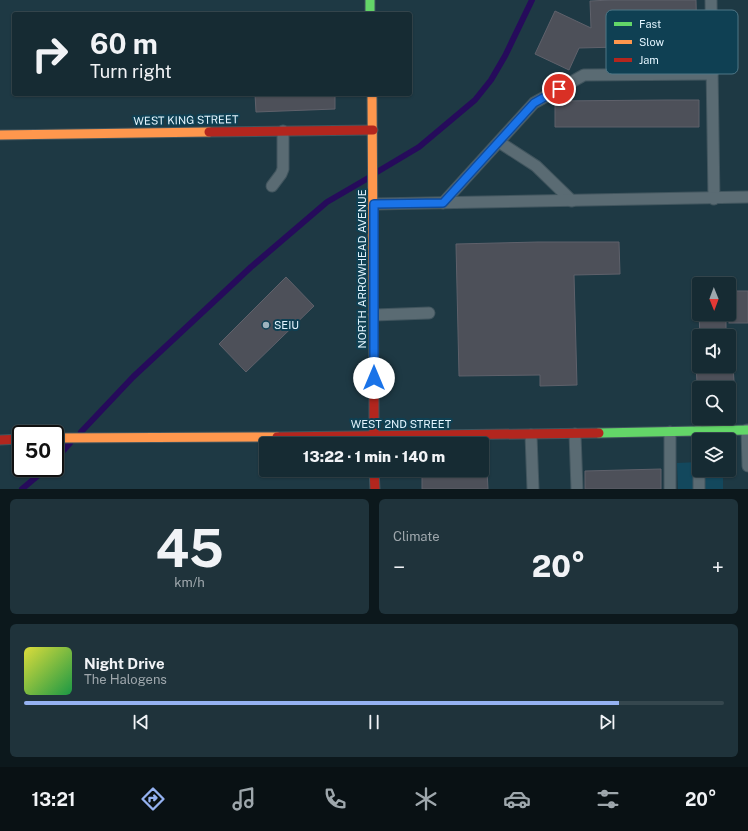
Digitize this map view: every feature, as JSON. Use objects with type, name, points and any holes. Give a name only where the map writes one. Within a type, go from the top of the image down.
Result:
[{"type":"main road","points":[[370,0],[370,12]]},
{"type":"main road","name":"NORTH ARROWHEAD AVENUE","points":[[372,96],[374,204],[374,437]]},
{"type":"main road","name":"WEST KING STREET","points":[[0,135],[373,130]]},
{"type":"main road","name":"WEST 2ND STREET","points":[[468,437],[747,430]]},
{"type":"main road","name":"WEST 2ND STREET","points":[[64,438],[259,439]]},
{"type":"main road","points":[[0,440],[12,439]]},
{"type":"main road","points":[[374,477],[375,489]]},
{"type":"lane","points":[[711,0],[711,10]]},
{"type":"lane","points":[[443,203],[534,103],[584,75],[712,74],[714,199]]},
{"type":"lane","points":[[272,186],[283,169],[282,131]]},
{"type":"lane","points":[[499,142],[536,166],[572,201]]},
{"type":"lane","points":[[374,204],[748,198]]},
{"type":"lane","points":[[374,315],[428,313]]},
{"type":"lane","points":[[747,430],[748,466]]},
{"type":"lane","points":[[670,432],[670,489]]},
{"type":"lane","points":[[575,434],[577,489]]},
{"type":"lane","points":[[531,435],[533,489]]},
{"type":"lane","points":[[699,477],[699,489]]},
{"type":"shaded area","points":[[692,462],[692,477],[723,477],[723,489],[678,489],[677,463]]},
{"type":"building","points":[[696,0],[696,10],[606,10],[606,47],[579,48],[569,70],[535,54],[555,11],[591,28],[590,1]]},
{"type":"building","points":[[255,96],[335,96],[335,109],[256,112]]},
{"type":"building","points":[[699,100],[699,127],[555,127],[555,101]]},
{"type":"building","points":[[619,242],[620,274],[574,275],[577,385],[540,386],[540,375],[459,376],[456,244]]},
{"type":"building","name":"SEIU","points":[[286,277],[314,306],[246,372],[219,344]]},
{"type":"building","points":[[736,291],[748,291],[748,323],[729,323],[729,321],[736,321]]},
{"type":"building","points":[[699,321],[726,321],[726,329],[700,329]]},
{"type":"building","points":[[696,373],[733,373],[734,381],[697,381]]},
{"type":"building","points":[[661,469],[661,489],[585,489],[585,471]]},
{"type":"building","points":[[422,477],[487,477],[488,489],[422,489]]},
{"type":"waterway","points":[[377,172],[419,147],[475,100],[491,80],[505,56],[532,0]]},
{"type":"waterway","points":[[81,432],[133,377],[251,267],[327,202],[370,177]]},
{"type":"waterway","points":[[64,450],[70,443]]},
{"type":"waterway","points":[[22,489],[36,477]]},
{"type":"traffic: fast","points":[[370,0],[370,12]]},
{"type":"traffic: fast","points":[[599,433],[748,430]]},
{"type":"traffic: slow","points":[[372,96],[374,394]]},
{"type":"traffic: slow","points":[[0,135],[209,132]]},
{"type":"traffic: slow","points":[[64,438],[259,437]]},
{"type":"traffic: jam","points":[[209,132],[373,130]]},
{"type":"traffic: jam","points":[[374,394],[374,437]]},
{"type":"traffic: jam","points":[[277,437],[599,433]]},
{"type":"traffic: jam","points":[[0,440],[12,439]]},
{"type":"traffic: jam","points":[[374,477],[375,489]]},
{"type":"place","name":"SEIU","points":[[266,325]]},
{"type":"route","points":[[374,378],[374,204],[443,203],[534,103],[559,89]]}]
